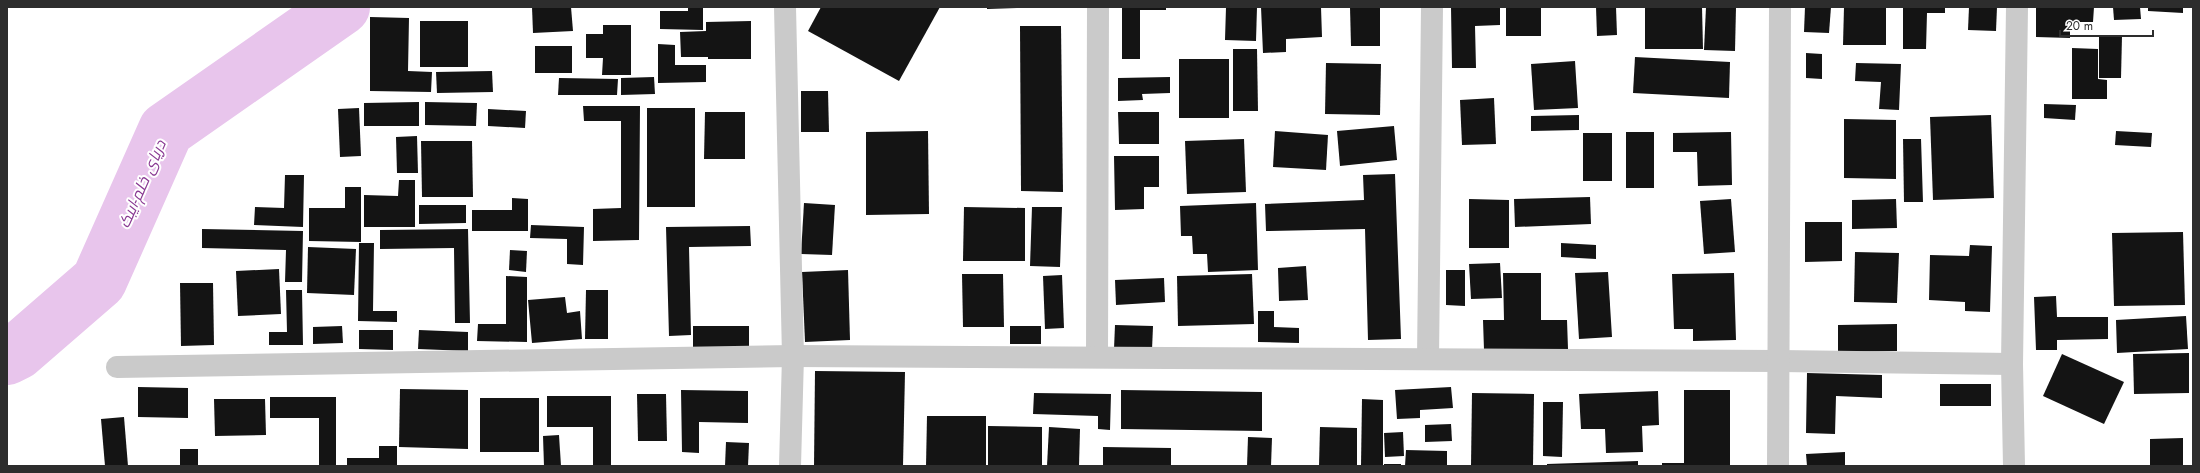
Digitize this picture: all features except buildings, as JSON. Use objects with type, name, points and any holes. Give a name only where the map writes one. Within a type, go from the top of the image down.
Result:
[{"type":"street","points":[[785,7],[793,356],[790,466]]},
{"type":"street","points":[[1097,357],[1098,7]]},
{"type":"street","points":[[1428,359],[1432,7]]},
{"type":"street","points":[[1778,466],[1780,7]]},
{"type":"street","points":[[2014,466],[2012,364],[2017,7]]},
{"type":"street","points":[[116,367],[793,356],[1779,360],[2012,364]]},
{"type":"waterway","name":"دریای خلم-ایبک","points":[[7,357],[17,352],[99,281],[166,130],[342,7]]}]
